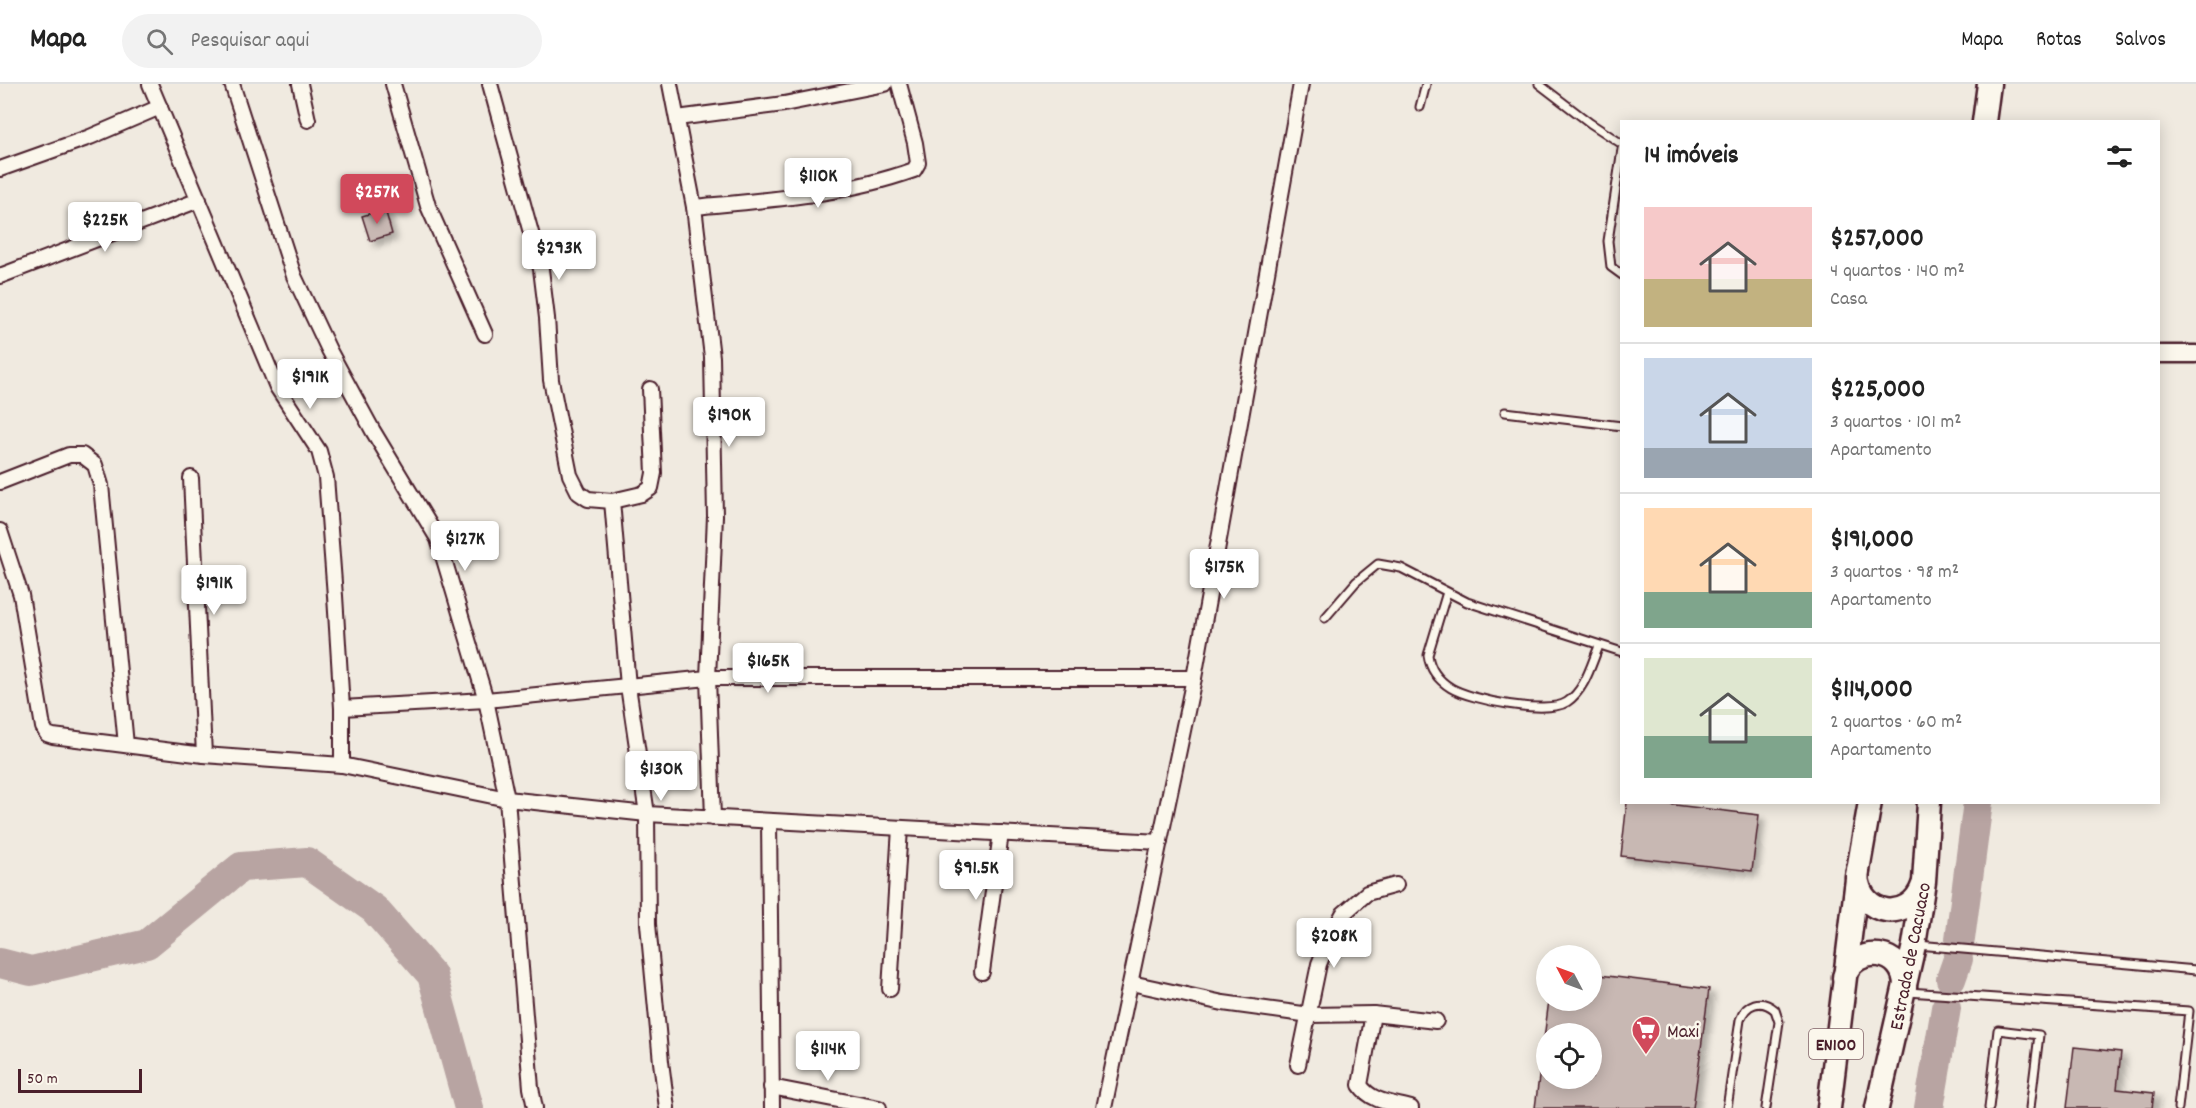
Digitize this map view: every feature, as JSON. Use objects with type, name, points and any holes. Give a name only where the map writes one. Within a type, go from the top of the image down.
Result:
[{"type":"highway","points":[[1984,120],[1989,84]]},
{"type":"highway","name":"EN100","points":[[1829,1108],[1858,871],[1870,804]]},
{"type":"highway","name":"Estrada de Cacuaco","points":[[1877,1108],[1914,945],[1924,882],[1929,804]]},
{"type":"highway","points":[[1858,871],[1859,887],[1864,897],[1872,905],[1882,909],[1899,909],[1909,905],[1917,897],[1924,882]]},
{"type":"highway","points":[[1844,980],[1852,963],[1865,955],[1885,955],[1897,964],[1904,976],[1905,989]]},
{"type":"street","points":[[150,84],[277,387],[321,459],[326,477],[342,708],[342,765]]},
{"type":"street","points":[[232,84],[294,276],[329,350],[367,421],[438,539],[486,700],[507,799],[531,1088],[535,1108]]},
{"type":"street","points":[[300,84],[309,120]]},
{"type":"street","points":[[393,84],[429,206],[485,334]]},
{"type":"street","points":[[490,84],[541,269],[548,318],[551,380],[570,475],[579,493],[588,499],[612,501],[642,494],[651,488],[654,474],[650,388]]},
{"type":"street","points":[[670,84],[694,207],[712,357],[715,516],[708,678],[713,818]]},
{"type":"street","points":[[676,118],[784,104],[885,84]]},
{"type":"street","points":[[694,207],[779,200],[863,184],[914,170],[918,163],[915,143],[899,84]]},
{"type":"street","points":[[1104,1108],[1194,678],[1301,84]]},
{"type":"street","points":[[0,169],[90,137],[160,107]]},
{"type":"street","points":[[0,276],[199,200]]},
{"type":"street","points":[[2160,354],[2196,354]]},
{"type":"street","points":[[0,482],[69,455],[82,455],[95,465],[101,485],[126,745]]},
{"type":"street","points":[[191,478],[204,755]]},
{"type":"street","points":[[612,501],[628,686],[647,814],[648,924],[667,1108]]},
{"type":"street","points":[[0,531],[21,595],[43,727],[47,734],[204,755],[342,765],[507,799],[647,814],[1160,842]]},
{"type":"street","points":[[342,708],[486,700],[708,678],[1194,678]]},
{"type":"street","points":[[769,821],[772,1108]]},
{"type":"street","points":[[890,989],[900,828]]},
{"type":"street","points":[[982,972],[1001,833]]},
{"type":"street","points":[[1298,1065],[1319,964],[1343,914],[1367,893],[1396,885]]},
{"type":"street","points":[[1131,982],[1223,1003],[1310,1015],[1373,1014],[1436,1021]]},
{"type":"street","points":[[1373,1014],[1359,1085],[1366,1094],[1381,1101],[1411,1108]]},
{"type":"street","points":[[771,1087],[879,1108]]},
{"type":"lane","points":[[1420,107],[1426,84]]},
{"type":"lane","points":[[1539,84],[1620,143]]},
{"type":"lane","points":[[1620,162],[1608,240],[1611,267],[1620,274]]},
{"type":"lane","points":[[1505,412],[1620,426]]},
{"type":"lane","points":[[1325,618],[1356,582],[1378,564],[1401,568],[1467,602],[1620,651]]},
{"type":"lane","points":[[1447,592],[1428,655],[1434,673],[1452,689],[1494,702],[1547,708],[1567,702],[1583,686],[1599,646]]},
{"type":"lane","points":[[1914,945],[2196,970]]},
{"type":"lane","points":[[1905,989],[1958,996],[2189,1011],[2178,1108]]},
{"type":"lane","points":[[1726,1108],[1741,1016],[1748,1006],[1761,1003],[1775,1010],[1779,1022],[1766,1108]]},
{"type":"lane","points":[[1989,1108],[1998,1030],[2039,1035],[2031,1108]]},
{"type":"building","points":[[385,209],[392,234],[370,241],[362,216]]},
{"type":"building","points":[[1627,804],[1667,804],[1759,815],[1752,871],[1621,856]]},
{"type":"building","name":"Maxi","points":[[1602,975],[1709,989],[1693,1108],[1535,1108],[1537,1089],[1602,1089],[1602,1023],[1546,1023],[1548,1011],[1602,1011]]},
{"type":"building","points":[[2074,1047],[2121,1052],[2117,1089],[2154,1093],[2152,1108],[2067,1108]]},
{"type":"waterway","points":[[1960,939],[1978,804]]},
{"type":"waterway","points":[[0,963],[31,971],[147,944],[241,867],[307,862],[374,909],[432,975],[469,1108]]},
{"type":"waterway","points":[[1951,979],[1958,959]]},
{"type":"waterway","points":[[1929,1108],[1946,1008]]},
{"type":"place","name":"Maxi","points":[[1646,1056]]}]
